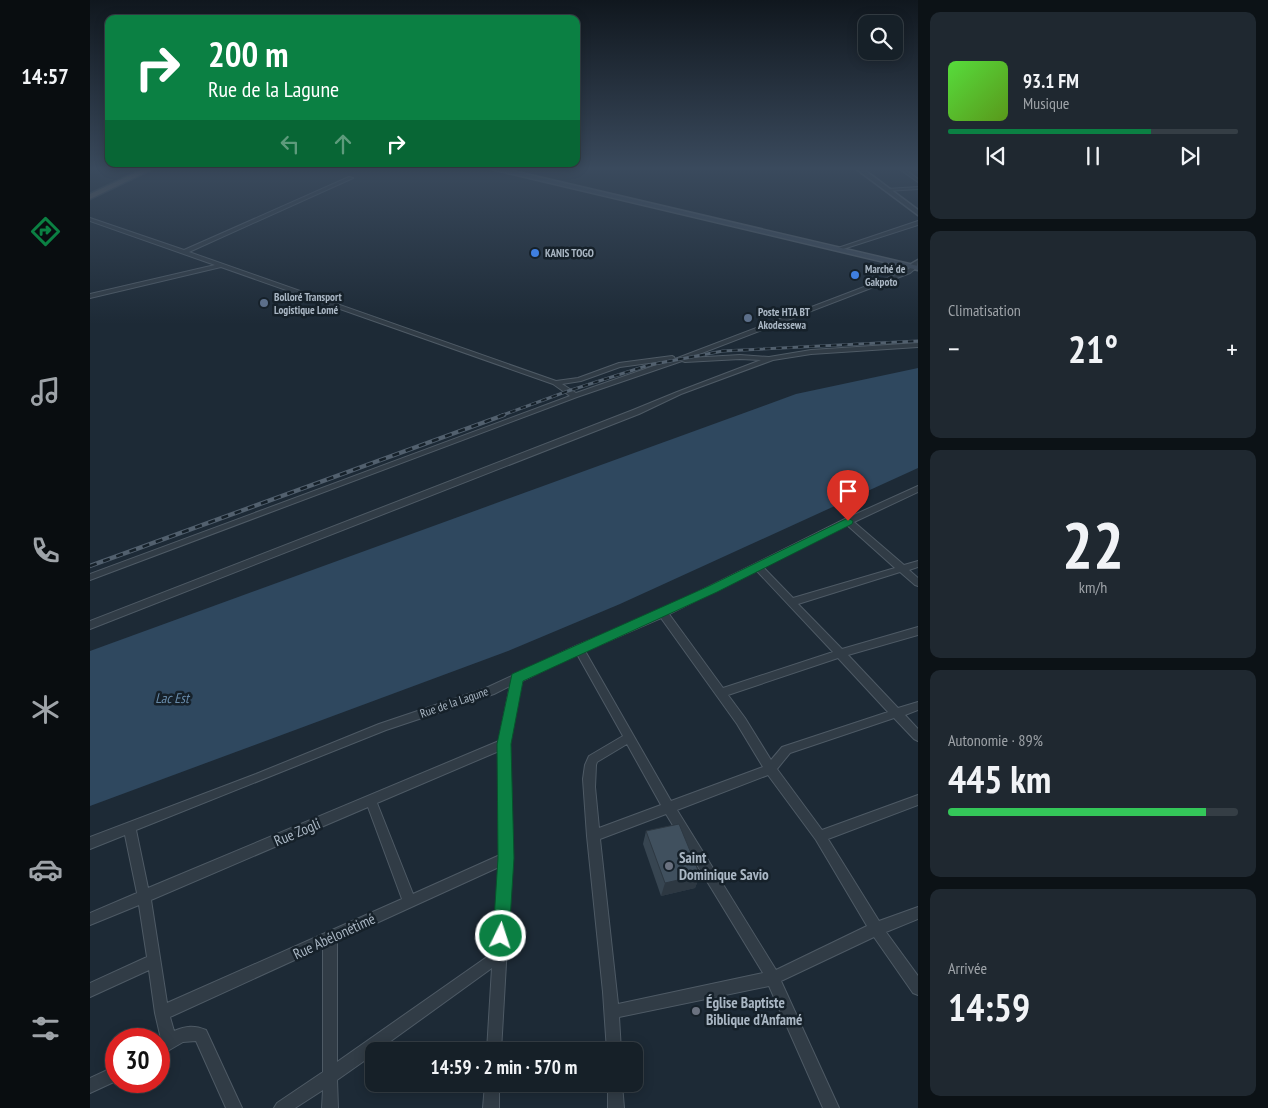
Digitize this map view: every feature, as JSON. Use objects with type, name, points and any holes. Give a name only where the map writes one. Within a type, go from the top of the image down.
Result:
[{"type":"main road","points":[[712,220],[917,266]]},
{"type":"street","points":[[92,220],[555,383],[575,396]]},
{"type":"street","points":[[184,252],[259,220]]},
{"type":"street","points":[[838,249],[918,223]]},
{"type":"street","points":[[90,296],[222,265]]},
{"type":"street","points":[[90,577],[575,396],[676,361],[908,272],[917,266]]},
{"type":"street","points":[[676,361],[740,357],[772,358],[811,352],[918,345]]},
{"type":"street","points":[[555,383],[579,380],[613,366],[626,363],[687,356]]},
{"type":"street","points":[[90,626],[772,358]]},
{"type":"street","name":"Rue de la Lagune","points":[[90,843],[383,727],[490,691],[579,649],[663,613],[848,521],[918,489]]},
{"type":"street","points":[[848,521],[918,583]]},
{"type":"street","points":[[792,602],[918,564]]},
{"type":"street","points":[[758,567],[918,736]]},
{"type":"street","points":[[663,613],[741,721],[770,769],[820,836],[876,929],[918,988]]},
{"type":"street","points":[[720,693],[839,654],[918,631]]},
{"type":"street","points":[[579,649],[668,806],[773,978],[831,1108]]},
{"type":"street","points":[[495,1042],[506,858],[504,744],[517,678]]},
{"type":"street","points":[[593,836],[668,806],[770,769],[786,750],[918,706]]},
{"type":"street","points":[[614,1042],[593,836],[590,766],[598,754],[628,738]]},
{"type":"street","name":"Rue Zogli","points":[[90,919],[504,744]]},
{"type":"street","points":[[820,836],[918,800]]},
{"type":"street","points":[[371,801],[409,901]]},
{"type":"street","points":[[130,828],[144,896],[163,1028]]},
{"type":"street","name":"Rue Abélonétimé","points":[[162,1013],[330,939],[506,858]]},
{"type":"street","points":[[612,1012],[773,978],[876,929],[918,913]]},
{"type":"street","points":[[330,939],[330,1108]]},
{"type":"street","points":[[282,1108],[500,955]]},
{"type":"street","points":[[90,990],[154,961]]},
{"type":"street","points":[[170,1042],[193,1031],[201,1035],[234,1108]]},
{"type":"street","points":[[90,1086],[105,1078]]},
{"type":"street","points":[[491,1108],[492,1092]]},
{"type":"street","points":[[615,1092],[616,1108]]},
{"type":"water","name":"Lac Est","points":[[918,368],[918,468],[620,604],[508,651],[90,806],[90,651],[796,394]]},
{"type":"building","points":[[679,824],[700,875],[665,883],[646,831]]},
{"type":"railway","points":[[500,416],[568,391],[649,365],[723,351],[918,341]]},
{"type":"railway","points":[[90,566],[504,415]]},
{"type":"place","name":"KANIS TOGO","points":[[535,253]]},
{"type":"place","name":"Marché de Gakpoto","points":[[855,275]]},
{"type":"place","name":"Bolloré Transport Logistique Lomé","points":[[264,303]]},
{"type":"place","name":"Poste HTA BT Akodessewa","points":[[748,318]]},
{"type":"place","name":"Saint Dominique Savio","points":[[669,866]]},
{"type":"place","name":"Église Baptiste Biblique d'Anfamé","points":[[696,1011]]},
{"type":"route","points":[[501,936],[506,858],[504,744],[517,678],[713,589],[848,521]]}]
